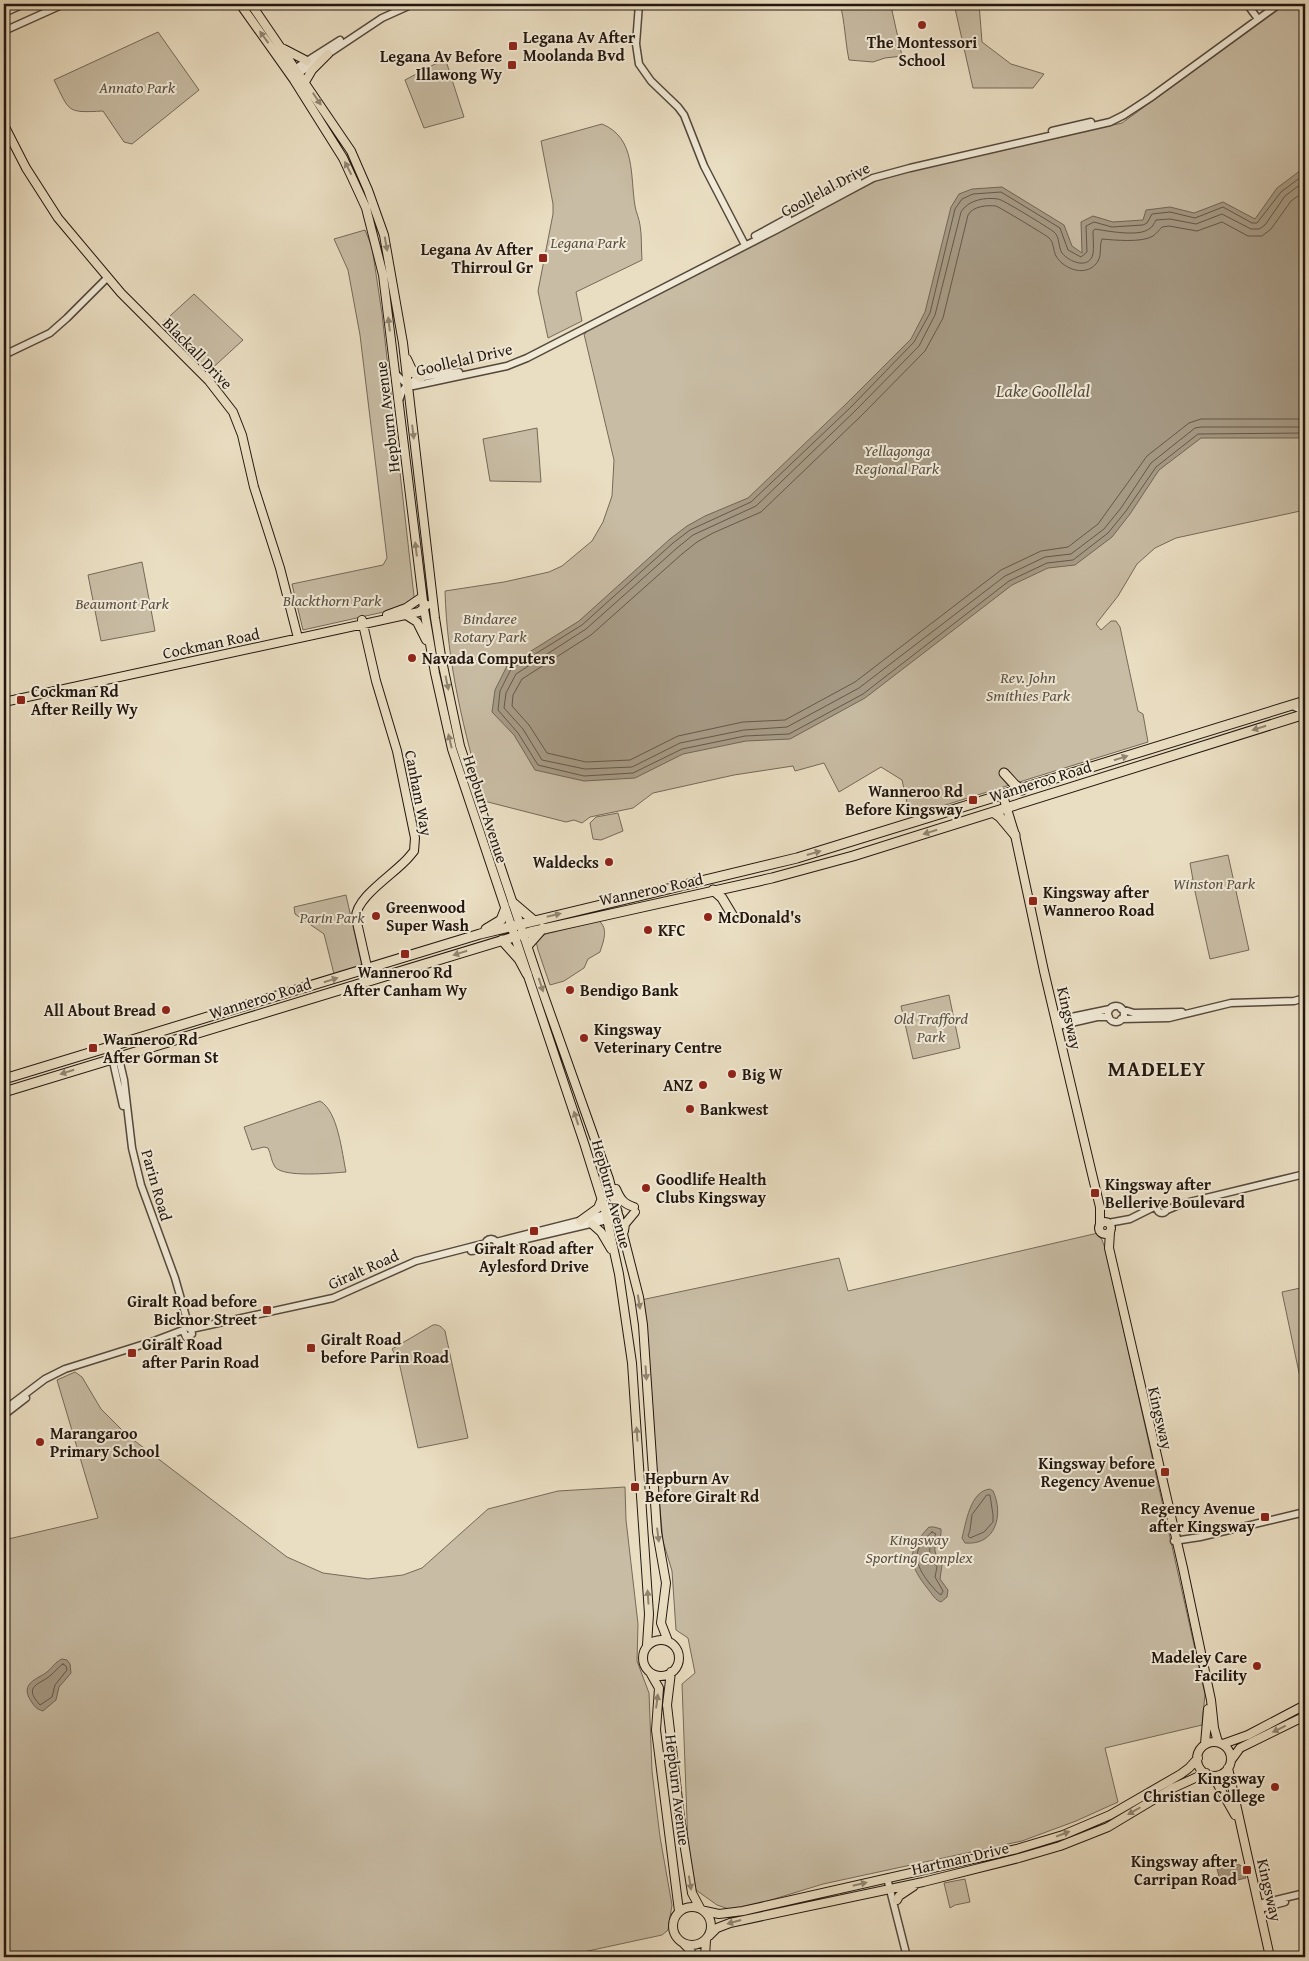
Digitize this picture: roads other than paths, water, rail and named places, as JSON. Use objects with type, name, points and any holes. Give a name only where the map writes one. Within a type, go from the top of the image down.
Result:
[{"type":"highway","name":"Wanneroo Road","points":[[4,1080],[480,934],[797,858],[1006,795],[1305,701]]},
{"type":"highway","name":"Wanneroo Road","points":[[4,1092],[543,928],[804,870],[1305,713]]},
{"type":"highway","points":[[1004,773],[1014,785],[1022,790]]},
{"type":"highway","points":[[993,812],[1000,817],[1015,835]]},
{"type":"highway","points":[[936,816],[942,819],[947,826]]},
{"type":"highway","points":[[658,892],[667,895],[719,882],[725,884],[727,888],[737,879],[782,866],[797,858]]},
{"type":"highway","points":[[713,890],[722,898],[734,918]]},
{"type":"highway","points":[[513,903],[533,920]]},
{"type":"highway","points":[[583,909],[582,912],[585,914],[599,911],[609,913]]},
{"type":"highway","points":[[480,934],[501,920],[505,910]]},
{"type":"highway","points":[[528,945],[543,928]]},
{"type":"highway","points":[[502,940],[519,959],[528,974]]},
{"type":"main road","name":"Hepburn Avenue","points":[[240,4],[288,71],[343,158],[366,208],[383,275],[422,597],[430,646],[452,749],[505,910],[516,925]]},
{"type":"main road","name":"Hepburn Avenue","points":[[251,4],[348,146],[368,190],[384,235],[403,343],[435,618],[460,746],[513,903],[516,925],[528,974],[602,1198],[616,1257],[632,1363],[650,1614],[647,1645]]},
{"type":"main road","points":[[279,44],[288,52],[307,62]]},
{"type":"main road","points":[[305,82],[312,70],[328,54]]},
{"type":"main road","name":"Blackall Drive","points":[[4,125],[26,168],[47,202],[105,277]]},
{"type":"main road","name":"Blackall Drive","points":[[4,134],[24,173],[46,207],[105,277],[208,381],[233,412],[242,435],[257,498],[280,568],[295,637]]},
{"type":"main road","points":[[403,343],[410,368],[414,374],[421,378]]},
{"type":"main road","points":[[432,591],[424,609],[435,618]]},
{"type":"main road","points":[[387,615],[406,608],[422,597]]},
{"type":"main road","name":"Cockman Road","points":[[364,622],[418,608],[424,609]]},
{"type":"main road","name":"Cockman Road","points":[[4,702],[364,622],[406,615],[424,609]]},
{"type":"main road","points":[[406,615],[417,622],[430,646]]},
{"type":"main road","name":"Canham Way","points":[[364,622],[376,681],[397,752],[416,838],[414,851],[410,858],[362,901],[357,911],[356,918],[373,979]]},
{"type":"main road","name":"Cockman Road","points":[[4,698],[295,637]]},
{"type":"main road","name":"Kingsway","points":[[1006,795],[1016,830],[1015,835],[1106,1228],[1220,1743]]},
{"type":"main road","name":"Hepburn Avenue","points":[[519,935],[528,945],[609,1179],[639,1297],[643,1325],[657,1532],[666,1583],[661,1623],[668,1641]]},
{"type":"main road","points":[[609,1179],[624,1203],[634,1209],[625,1224],[624,1235]]},
{"type":"main road","points":[[580,1221],[598,1208],[602,1198]]},
{"type":"main road","points":[[592,1224],[601,1232],[616,1257]]},
{"type":"main road","points":[[661,1639],[674,1644],[679,1656],[678,1664],[672,1672],[660,1676],[651,1674],[645,1668],[643,1662],[644,1649],[647,1645],[661,1639]]},
{"type":"main road","name":"Hepburn Avenue","points":[[672,1672],[667,1705],[680,1816],[692,1893],[702,1910]]},
{"type":"main road","name":"Hepburn Avenue","points":[[651,1674],[658,1688],[656,1730],[679,1911]]},
{"type":"main road","name":"Kingsway","points":[[1205,1744],[1208,1687]]},
{"type":"main road","points":[[1305,1705],[1248,1735],[1220,1743],[1205,1744],[1200,1750],[1198,1758],[1200,1767],[1209,1774],[1220,1775],[1228,1768],[1240,1748],[1305,1716]]},
{"type":"main road","points":[[1220,1743],[1228,1749],[1232,1759]]},
{"type":"main road","name":"Hartman Drive","points":[[702,1910],[719,1914],[743,1911],[1009,1852],[1063,1835],[1110,1815],[1169,1781],[1189,1768],[1198,1758]]},
{"type":"main road","name":"Kingsway","points":[[1228,1768],[1271,1956]]},
{"type":"main road","name":"Kingsway","points":[[1209,1774],[1228,1800],[1242,1834]]},
{"type":"main road","name":"Hartman Drive","points":[[707,1938],[716,1928],[730,1923],[923,1882],[1019,1858],[1074,1841],[1108,1827],[1173,1788],[1209,1774]]},
{"type":"main road","points":[[897,1900],[907,1890],[923,1882]]},
{"type":"main road","points":[[693,1957],[690,1950],[674,1934],[673,1925],[679,1911],[689,1907],[702,1910],[710,1917],[712,1925],[707,1938],[705,1957]]},
{"type":"main road","points":[[684,1944],[696,1945],[707,1938]]},
{"type":"street","points":[[4,13],[24,4]]},
{"type":"street","points":[[4,31],[64,4]]},
{"type":"street","points":[[294,80],[299,66],[381,14],[402,4]]},
{"type":"street","points":[[288,71],[301,72],[382,18],[413,4]]},
{"type":"street","points":[[640,4],[639,33],[642,63],[653,79],[684,110],[712,176],[745,243]]},
{"type":"street","points":[[1247,4],[1258,16]]},
{"type":"street","points":[[1252,4],[1258,16]]},
{"type":"street","name":"Goollelal Drive","points":[[396,373],[401,380],[413,386],[520,361],[576,335],[846,187],[878,172],[1107,119],[1117,115],[1159,88],[1273,4]]},
{"type":"street","name":"Goollelal Drive","points":[[1258,16],[1279,4]]},
{"type":"street","name":"Goollelal Drive","points":[[399,401],[401,390],[412,380],[478,368],[521,357],[745,243]]},
{"type":"street","points":[[4,351],[49,328],[105,277]]},
{"type":"street","points":[[4,355],[50,333],[67,318],[105,277]]},
{"type":"street","points":[[1291,705],[1305,713]]},
{"type":"street","points":[[1058,1023],[1109,1016],[1115,1021],[1121,1019],[1169,1018],[1231,1003],[1294,1001],[1305,998]]},
{"type":"street","points":[[1058,1023],[1115,1006],[1134,1013],[1143,1014],[1188,1012]]},
{"type":"street","points":[[1109,1016],[1110,1009]]},
{"type":"street","points":[[1121,1009],[1123,1014],[1121,1019]]},
{"type":"street","name":"Parin Road","points":[[113,1047],[130,1154],[137,1182],[149,1223],[171,1280],[187,1330]]},
{"type":"street","points":[[1106,1228],[1146,1212],[1305,1174]]},
{"type":"street","points":[[497,1244],[592,1224],[619,1214]]},
{"type":"street","points":[[497,1244],[580,1221],[607,1218]]},
{"type":"street","name":"Giralt Road","points":[[4,1410],[45,1380],[65,1369],[187,1330],[336,1301],[418,1264],[486,1246],[493,1251],[497,1244]]},
{"type":"street","name":"Giralt Road","points":[[4,1415],[46,1384],[72,1370],[187,1330]]},
{"type":"street","points":[[1176,1543],[1305,1512]]},
{"type":"street","points":[[889,1878],[897,1900],[898,1921]]},
{"type":"street","points":[[892,1888],[895,1914],[907,1957]]},
{"type":"street","points":[[1260,1906],[1305,1894]]},
{"type":"street","points":[[1260,1906],[1305,1898]]},
{"type":"water","name":"Lake Goollelal","points":[[1305,167],[1305,438],[1201,438],[1159,470],[1130,514],[1112,537],[1075,565],[1048,568],[1012,585],[865,698],[790,739],[746,741],[683,754],[635,778],[584,781],[535,770],[514,735],[492,712],[495,690],[507,666],[579,621],[687,526],[705,516],[748,498],[911,339],[925,312],[951,207],[959,194],[972,189],[1002,187],[1064,225],[1072,246],[1082,253],[1081,222],[1093,216],[1113,222],[1143,220],[1146,210],[1170,207],[1194,213],[1223,202],[1255,219],[1277,188]]},
{"type":"water","points":[[990,1489],[993,1491],[998,1509],[995,1527],[984,1539],[976,1543],[965,1543],[962,1538],[973,1501],[983,1491]]},
{"type":"water","points":[[929,1527],[941,1529],[941,1535],[935,1552],[942,1565],[940,1579],[948,1590],[947,1597],[941,1602],[934,1597],[921,1580],[913,1565],[912,1558],[916,1543]]},
{"type":"water","points":[[62,1659],[67,1660],[70,1664],[71,1673],[59,1687],[56,1700],[43,1711],[34,1706],[31,1701],[27,1690],[28,1686]]},
{"type":"water","points":[[1238,1864],[1243,1867],[1246,1878],[1221,1884],[1217,1869]]},
{"type":"place","name":"The Montessori School","points":[[922,25]]},
{"type":"place","name":"Legana Av After Moolanda Bvd","points":[[513,46]]},
{"type":"place","name":"Legana Av Before Illawong Wy","points":[[512,65]]},
{"type":"place","name":"Legana Av After Thirroul Gr","points":[[543,258]]},
{"type":"place","name":"Navada Computers","points":[[412,658]]},
{"type":"place","name":"Cockman Rd After Reilly Wy","points":[[21,700]]},
{"type":"place","name":"Wanneroo Rd Before Kingsway","points":[[973,800]]},
{"type":"place","name":"Waldecks","points":[[609,862]]},
{"type":"place","name":"Kingsway after Wanneroo Road","points":[[1033,901]]},
{"type":"place","name":"Greenwood Super Wash","points":[[376,916]]},
{"type":"place","name":"McDonald's","points":[[708,917]]},
{"type":"place","name":"KFC","points":[[648,930]]},
{"type":"place","name":"Wanneroo Rd After Canham Wy","points":[[405,954]]},
{"type":"place","name":"Bendigo Bank","points":[[570,990]]},
{"type":"place","name":"All About Bread","points":[[166,1010]]},
{"type":"place","name":"Kingsway Veterinary Centre","points":[[584,1038]]},
{"type":"place","name":"Wanneroo Rd After Gorman St","points":[[93,1048]]},
{"type":"place","name":"Big W","points":[[732,1074]]},
{"type":"place","name":"ANZ","points":[[703,1085]]},
{"type":"place","name":"Bankwest","points":[[690,1109]]},
{"type":"place","name":"Goodlife Health Clubs Kingsway","points":[[646,1188]]},
{"type":"place","name":"Kingsway after Bellerive Boulevard","points":[[1095,1193]]},
{"type":"place","name":"Giralt Road after Aylesford Drive","points":[[534,1231]]},
{"type":"place","name":"Giralt Road before Bicknor Street","points":[[267,1310]]},
{"type":"place","name":"Giralt Road before Parin Road","points":[[311,1348]]},
{"type":"place","name":"Giralt Road after Parin Road","points":[[132,1353]]},
{"type":"place","name":"Marangaroo Primary School","points":[[40,1442]]},
{"type":"place","name":"Kingsway before Regency Avenue","points":[[1165,1472]]},
{"type":"place","name":"Hepburn Av Before Giralt Rd","points":[[635,1487]]},
{"type":"place","name":"Regency Avenue after Kingsway","points":[[1265,1517]]},
{"type":"place","name":"Madeley Care Facility","points":[[1257,1666]]},
{"type":"place","name":"Kingsway Christian College","points":[[1275,1787]]},
{"type":"place","name":"Kingsway after Carripan Road","points":[[1247,1870]]},
{"type":"district","name":"MADELEY","points":[[1157,1068]]},
{"type":"park label","name":"Annato Park","points":[[137,87]]},
{"type":"park label","name":"Legana Park","points":[[588,242]]},
{"type":"park label","name":"Yellagonga Regional Park","points":[[897,459]]},
{"type":"park label","name":"Blackthorn Park","points":[[332,600]]},
{"type":"park label","name":"Beaumont Park","points":[[122,603]]},
{"type":"park label","name":"Bindaree Rotary Park","points":[[490,627]]},
{"type":"park label","name":"Rev. John Smithies Park","points":[[1028,686]]},
{"type":"park label","name":"Winston Park","points":[[1214,883]]},
{"type":"park label","name":"Parin Park","points":[[332,917]]},
{"type":"park label","name":"Old Trafford Park","points":[[931,1027]]},
{"type":"park label","name":"Kingsway Sporting Complex","points":[[919,1548]]}]
